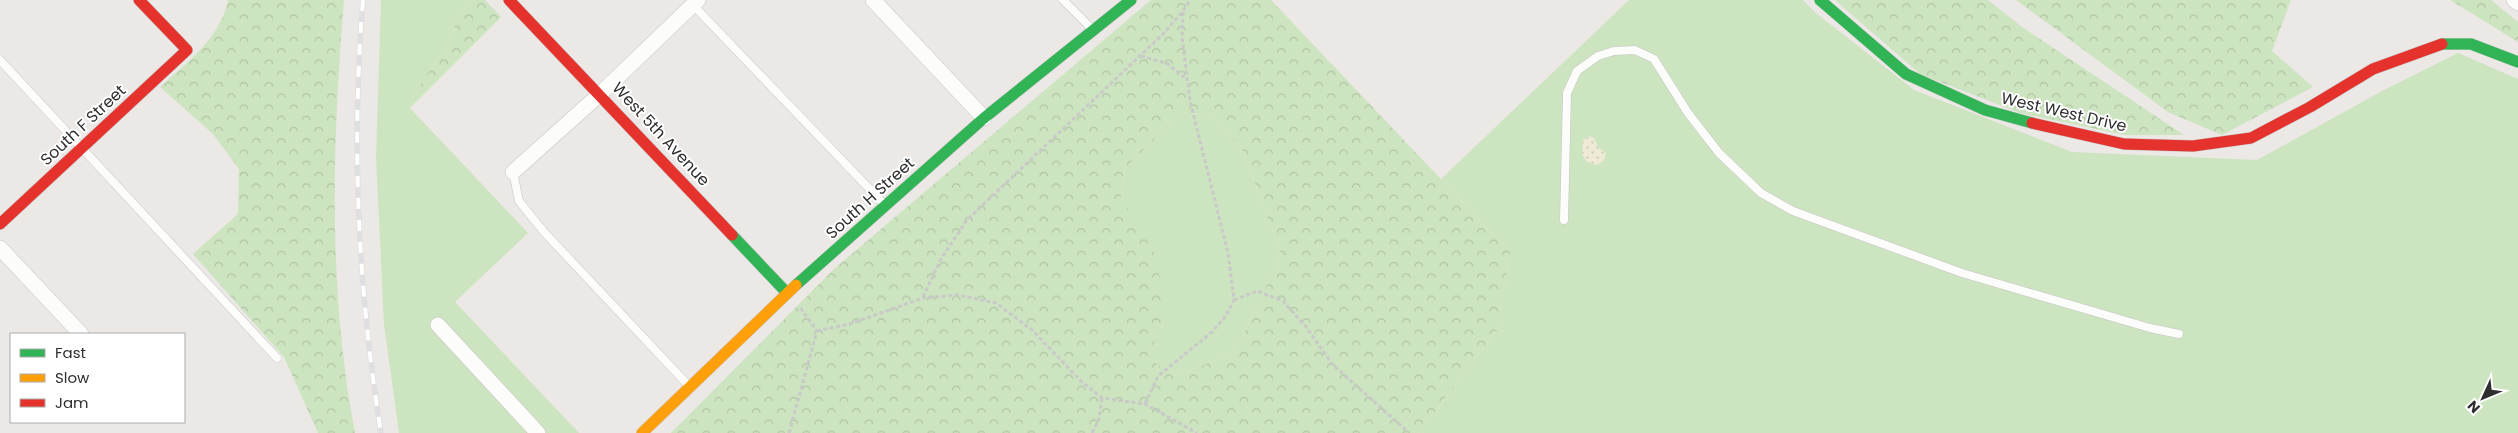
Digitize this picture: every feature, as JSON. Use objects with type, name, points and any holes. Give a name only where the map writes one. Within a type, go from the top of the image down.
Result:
[{"type":"street","name":"South F Street","points":[[0,224],[187,50],[139,0]]},
{"type":"street","name":"West 5th Avenue","points":[[509,0],[787,293]]},
{"type":"street","points":[[874,0],[984,118]]},
{"type":"street","name":"South H Street","points":[[642,433],[787,293],[984,118],[1131,0]]},
{"type":"street","name":"West West Drive","points":[[1820,0],[1906,74],[1985,110],[2059,130],[2124,144],[2193,146],[2251,138],[2310,107],[2373,69],[2439,44],[2471,44],[2518,62]]},
{"type":"street","points":[[2514,0],[2518,3]]},
{"type":"street","points":[[513,172],[600,94],[695,2]]},
{"type":"street","points":[[0,248],[80,333]]},
{"type":"street","points":[[438,324],[538,433]]},
{"type":"lane","points":[[1063,0],[1093,31]]},
{"type":"lane","points":[[695,2],[885,206]]},
{"type":"lane","points":[[1564,220],[1567,93],[1577,71],[1598,56],[1614,51],[1634,50],[1654,59],[1688,113],[1719,153],[1761,193],[1793,211],[1962,273],[2179,334]]},
{"type":"lane","points":[[0,60],[277,358]]},
{"type":"lane","points":[[513,172],[519,201],[544,232],[690,388]]},
{"type":"path","points":[[923,298],[941,259],[966,220],[1141,56],[1183,11],[1190,0]]},
{"type":"path","points":[[1145,404],[1158,376],[1212,332],[1225,317],[1234,300],[1228,253],[1212,198],[1186,80],[1182,37],[1183,11]]},
{"type":"path","points":[[1141,56],[1168,64],[1186,80]]},
{"type":"path","points":[[1234,300],[1257,292],[1283,302],[1306,327],[1334,365],[1406,430]]},
{"type":"path","points":[[787,293],[817,331]]},
{"type":"path","points":[[817,331],[850,324],[923,298],[958,296],[996,302],[1032,330],[1082,382],[1102,398],[1145,404],[1197,433]]},
{"type":"path","points":[[790,433],[817,331]]},
{"type":"path","points":[[1092,433],[1099,419],[1102,398]]},
{"type":"green space","points":[[228,0],[344,0],[335,163],[336,272],[346,380],[355,433],[318,433],[284,357],[193,254],[238,214],[239,169],[213,134],[160,87],[192,59],[211,37],[224,13]]},
{"type":"green space","points":[[381,0],[474,0],[456,18],[453,35],[413,96],[410,108],[528,233],[455,302],[579,433],[399,433],[384,324],[376,157]]},
{"type":"green space","points":[[474,0],[485,0],[501,17],[410,108],[413,96],[453,35],[456,18]]},
{"type":"green space","points":[[1151,0],[1271,0],[1510,252],[1497,331],[1418,433],[671,433],[834,269]],"holes":[[[1183,112],[1211,116],[1241,147],[1281,254],[1235,353],[1174,376],[1147,357],[1163,324],[1158,258],[1121,198],[1126,167]]]},
{"type":"green space","points":[[1629,0],[1803,0],[1816,13],[1914,90],[2072,152],[2257,160],[2384,90],[2458,53],[2518,79],[2518,433],[1418,433],[1497,331],[1510,252],[1441,179]]},
{"type":"green space","points":[[1835,0],[1988,0],[2022,27],[2184,135],[2125,135],[2020,113],[1920,74]]},
{"type":"green space","points":[[2016,0],[2291,0],[2272,51],[2313,87],[2222,135],[2168,112]]},
{"type":"green space","points":[[2450,0],[2491,0],[2518,22],[2518,42]]},
{"type":"green space","points":[[1183,112],[1211,116],[1241,147],[1281,254],[1235,353],[1174,376],[1147,357],[1163,324],[1121,198],[1126,167]]},
{"type":"sand","points":[[1589,136],[1594,138],[1598,147],[1606,153],[1604,161],[1597,165],[1587,162],[1582,154],[1583,140]]},
{"type":"railway","points":[[363,0],[358,108],[357,163],[359,217],[367,325],[381,433]]},
{"type":"traffic: fast","points":[[796,285],[984,118],[1131,0]]},
{"type":"traffic: fast","points":[[1820,0],[1906,74],[1985,110],[2032,123]]},
{"type":"traffic: fast","points":[[2442,44],[2471,44],[2518,62]]},
{"type":"traffic: fast","points":[[732,235],[787,293]]},
{"type":"traffic: slow","points":[[642,433],[796,285]]},
{"type":"traffic: jam","points":[[0,224],[187,50],[139,0]]},
{"type":"traffic: jam","points":[[509,0],[732,235]]},
{"type":"traffic: jam","points":[[2032,123],[2124,144],[2193,146],[2251,138],[2310,107],[2373,69],[2442,44]]}]
